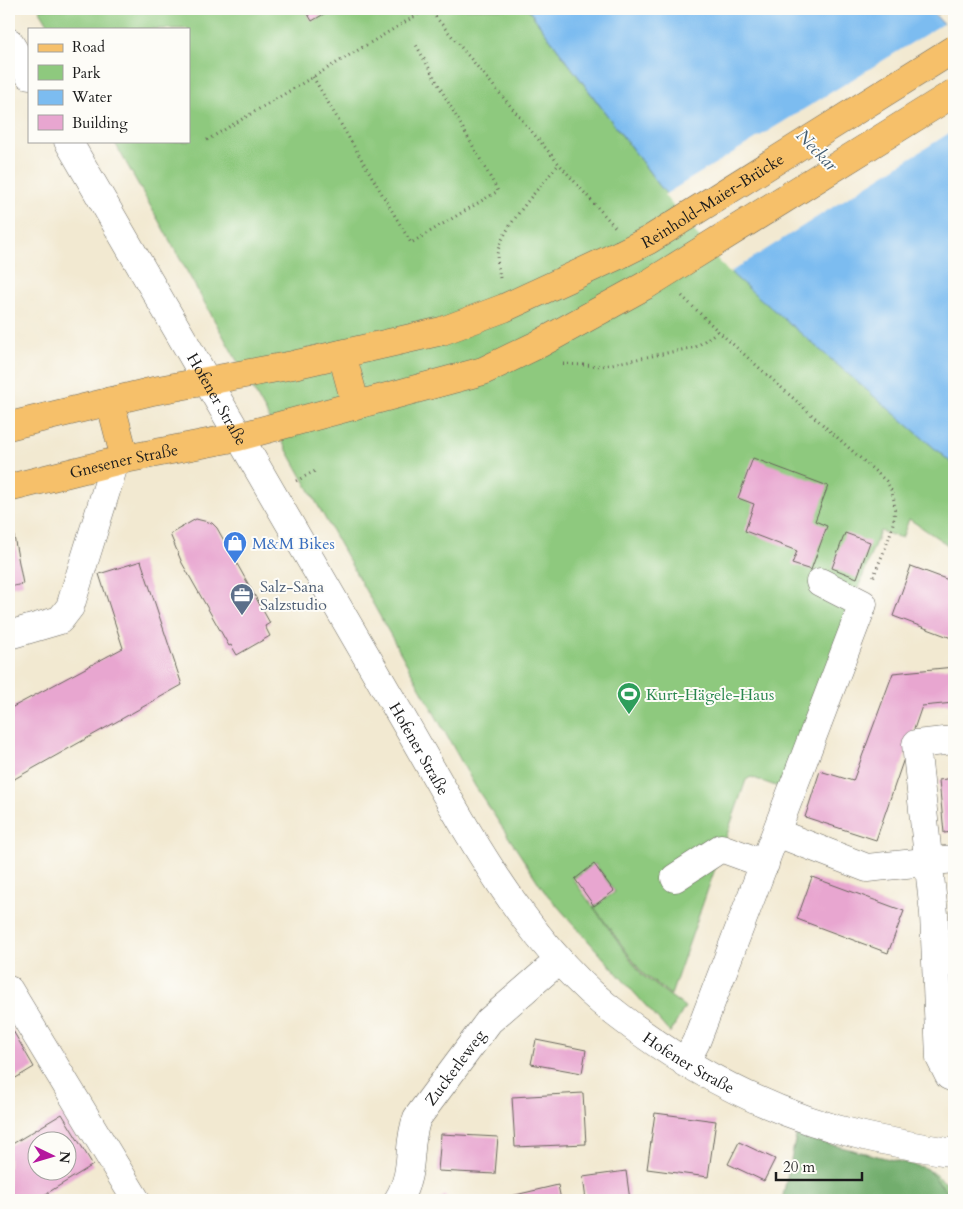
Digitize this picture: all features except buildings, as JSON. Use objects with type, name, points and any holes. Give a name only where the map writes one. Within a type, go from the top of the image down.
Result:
[{"type":"main road","name":"Reinhold-Maier-Brücke","points":[[206,380],[293,365],[442,331],[504,308],[621,244],[649,240],[954,49]]},
{"type":"main road","name":"Gnesener Straße","points":[[9,488],[120,461],[238,437],[483,371],[539,344],[648,284],[954,93]]},
{"type":"main road","points":[[342,354],[356,406]]},
{"type":"main road","points":[[9,426],[206,380]]},
{"type":"main road","points":[[110,401],[120,461]]},
{"type":"street","points":[[9,42],[28,73]]},
{"type":"street","name":"Hofener Straße","points":[[69,142],[238,437],[500,884],[558,961],[616,1015],[685,1063],[766,1104],[862,1136],[954,1153]]},
{"type":"street","points":[[9,634],[60,620],[70,607],[120,461]]},
{"type":"street","points":[[685,1063],[696,1042],[863,604],[820,582]]},
{"type":"street","points":[[954,740],[916,744],[941,860],[934,914],[940,1058],[949,1076],[954,1078]]},
{"type":"street","points":[[777,833],[867,868],[941,860]]},
{"type":"street","points":[[675,878],[721,848],[765,864]]},
{"type":"street","name":"Zuckerleweg","points":[[398,1200],[407,1185],[411,1162],[411,1133],[417,1118],[489,1021],[558,961]]},
{"type":"street","points":[[9,990],[136,1200]]},
{"type":"path","points":[[207,140],[428,9],[559,164],[621,244]]},
{"type":"path","points":[[936,9],[940,13],[945,9]]},
{"type":"path","points":[[313,77],[411,243],[498,191],[415,44]]},
{"type":"path","points":[[499,274],[497,255],[503,236],[535,192],[559,164]]},
{"type":"path","points":[[676,290],[718,331],[886,481],[893,491],[896,506],[892,528],[863,604]]},
{"type":"path","points":[[565,364],[602,366],[696,347],[718,331]]},
{"type":"green space","points":[[39,9],[528,9],[659,185],[825,352],[954,465],[954,549],[909,519],[902,538],[880,531],[781,788],[751,777],[746,780],[671,995],[643,974],[594,907],[615,892],[595,864],[573,879],[642,975],[685,1007],[670,1033],[544,891],[475,786],[115,142],[190,142],[190,28],[50,28]]},
{"type":"green space","points":[[796,1136],[926,1168],[954,1200],[782,1200]]},
{"type":"green space","points":[[926,1168],[954,1189],[954,1200],[951,1195]]},
{"type":"water","name":"Neckar","points":[[528,9],[930,9],[954,36],[954,465],[734,276],[659,185]]},
{"type":"pier","points":[[944,23],[954,33],[954,130],[729,273],[664,195]]},
{"type":"place","name":"M&M Bikes","points":[[235,564]]},
{"type":"place","name":"Salz-Sana Salzstudio","points":[[242,616]]},
{"type":"place","name":"Kurt-Hägele-Haus","points":[[629,715]]}]
